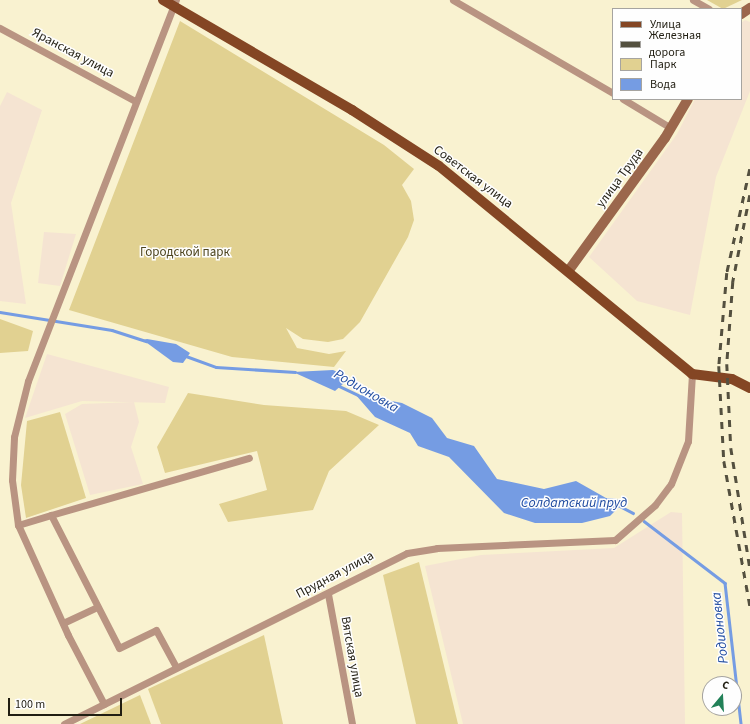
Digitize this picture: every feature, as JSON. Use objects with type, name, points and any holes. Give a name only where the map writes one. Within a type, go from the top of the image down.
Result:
[{"type":"main road","name":"Советская улица","points":[[163,0],[175,3],[352,110],[439,166],[569,270],[692,374]]},
{"type":"main road","points":[[692,374],[736,380],[750,388]]},
{"type":"street","points":[[453,0],[612,92]]},
{"type":"street","points":[[693,0],[707,8]]},
{"type":"street","points":[[104,704],[62,623],[18,524],[12,480],[21,402],[135,101],[170,22],[175,3]]},
{"type":"street","name":"Яранская улица","points":[[0,28],[135,101]]},
{"type":"street","points":[[625,100],[671,128]]},
{"type":"street","name":"улица Труда","points":[[569,270],[671,128],[687,100]]},
{"type":"street","name":"Прудная улица","points":[[64,724],[176,667],[328,594],[407,553],[438,548],[616,540],[635,524],[671,484],[688,441],[692,374]]},
{"type":"street","points":[[18,524],[249,458]]},
{"type":"street","points":[[51,515],[119,648],[156,630],[176,667]]},
{"type":"street","name":"Вятская улица","points":[[328,594],[352,724]]},
{"type":"street","points":[[62,623],[98,607]]},
{"type":"shaded area","points":[[745,20],[750,22],[750,91],[716,177],[690,315],[637,301],[589,257],[677,134],[694,100],[742,100],[742,22]]},
{"type":"shaded area","points":[[7,92],[42,110],[11,203],[26,304],[0,301],[0,106]]},
{"type":"shaded area","points":[[44,232],[76,234],[60,286],[38,283]]},
{"type":"shaded area","points":[[47,354],[169,387],[165,403],[82,401],[25,418]]},
{"type":"shaded area","points":[[134,402],[139,422],[131,447],[143,484],[90,495],[65,414],[82,404]]},
{"type":"shaded area","points":[[671,512],[682,513],[685,724],[463,724],[425,566],[481,555],[614,548]]},
{"type":"green space","points":[[707,0],[742,0],[725,8],[721,8]]},
{"type":"green space","name":"Городской парк","points":[[180,21],[384,145],[414,169],[402,185],[411,201],[414,220],[408,237],[360,322],[343,339],[328,342],[303,339],[286,328],[297,348],[329,354],[346,351],[334,367],[232,357],[69,310]]},
{"type":"green space","points":[[0,319],[33,331],[28,351],[0,353]]},
{"type":"green space","points":[[188,393],[264,405],[346,411],[379,425],[329,471],[313,510],[228,522],[219,504],[267,490],[257,451],[165,473],[157,447]]},
{"type":"green space","points":[[60,412],[86,498],[26,518],[21,485],[27,421]]},
{"type":"green space","points":[[419,562],[458,724],[416,724],[383,575]]},
{"type":"green space","points":[[264,635],[283,724],[161,724],[148,689]]},
{"type":"green space","points":[[140,695],[151,724],[80,724]]},
{"type":"water","points":[[147,339],[176,344],[190,353],[183,363],[173,362],[143,340]]},
{"type":"water","points":[[333,370],[340,373],[344,383],[335,391],[293,372]]},
{"type":"water","name":"Солдатский пруд","points":[[355,394],[402,403],[432,418],[447,438],[474,446],[497,479],[544,489],[576,481],[606,498],[617,499],[621,505],[610,516],[582,523],[535,523],[504,513],[449,457],[418,446],[410,433],[375,417]]},
{"type":"waterway","name":"Родионовка","points":[[0,312],[112,330],[146,341]]},
{"type":"waterway","name":"Родионовка","points":[[186,356],[216,367],[295,372]]},
{"type":"waterway","name":"Родионовка","points":[[339,386],[358,395]]},
{"type":"waterway","name":"Родионовка","points":[[618,505],[633,513]]},
{"type":"waterway","name":"Родионовка","points":[[644,521],[725,583],[741,724]]},
{"type":"railway","points":[[750,169],[727,273],[719,366],[724,461],[750,606]]},
{"type":"railway","points":[[750,195],[733,282],[727,364],[731,448],[750,568]]}]
